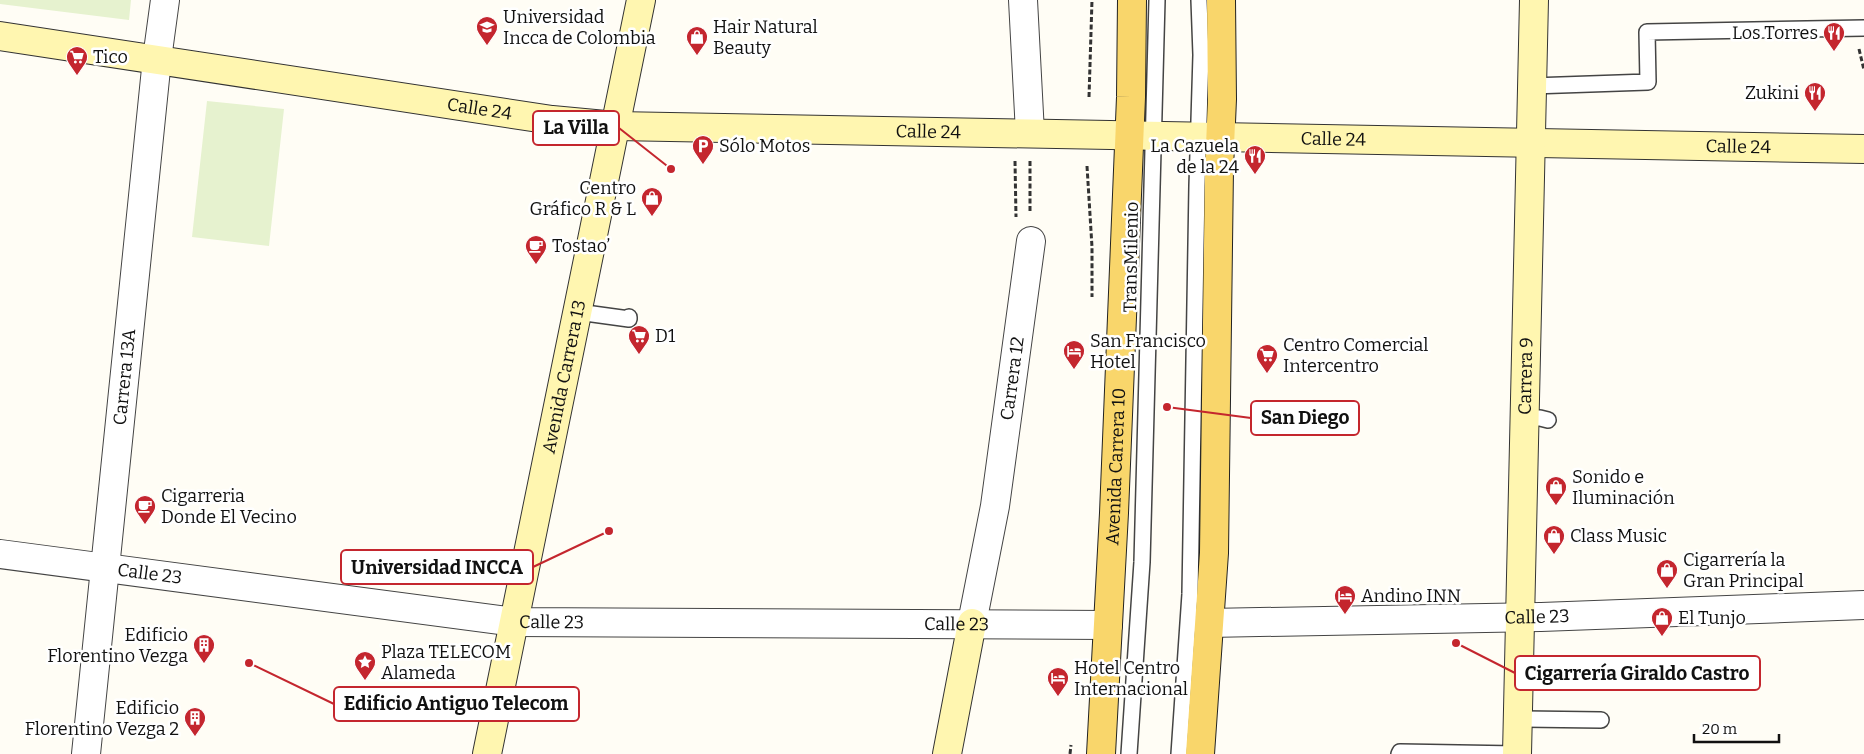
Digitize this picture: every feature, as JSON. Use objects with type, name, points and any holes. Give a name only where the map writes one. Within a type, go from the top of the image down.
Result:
[{"type":"main road","name":"Avenida Carrera 10","points":[[1101,754],[1141,135],[1132,0]]},
{"type":"main road","points":[[1200,754],[1214,553],[1209,137],[1220,0]]},
{"type":"street","name":"Carrera 13A","points":[[86,754],[157,59],[165,0]]},
{"type":"street","name":"Avenida Carrera 13","points":[[487,754],[642,0]]},
{"type":"street","points":[[1023,0],[1030,133]]},
{"type":"street","name":"Carrera 9","points":[[1517,754],[1520,618],[1536,419],[1530,143],[1534,0]]},
{"type":"street","name":"Calle 24","points":[[0,36],[552,120],[616,126],[1864,149]]},
{"type":"street","name":"Carrera 12","points":[[947,754],[995,506],[1031,241]]},
{"type":"street","name":"Calle 23","points":[[0,554],[514,622],[1108,625]]},
{"type":"street","name":"Calle 23","points":[[1208,623],[1520,618],[1864,605]]},
{"type":"lane","name":"TransMilenio","points":[[1130,754],[1142,555],[1141,135],[1157,0]]},
{"type":"lane","points":[[1179,754],[1190,594],[1209,137],[1201,55],[1199,0]]},
{"type":"lane","points":[[1532,86],[1648,82],[1648,32],[1864,28]]},
{"type":"lane","points":[[578,312],[629,319],[629,317]]},
{"type":"lane","points":[[1517,719],[1601,720]]},
{"type":"lane","points":[[1400,754],[1400,752],[1517,754]]},
{"type":"path","points":[[1089,97],[1092,0]]},
{"type":"path","points":[[1030,133],[1031,241]]},
{"type":"green space","points":[[0,0],[131,0],[129,20],[0,4]]},
{"type":"green space","points":[[207,101],[284,109],[269,246],[192,237]]},
{"type":"place","name":"Universidad Incca de Colombia","points":[[487,46]]},
{"type":"place","name":"Los Torres","points":[[1834,52]]},
{"type":"place","name":"Hair Natural Beauty","points":[[697,56]]},
{"type":"place","name":"Tico","points":[[77,76]]},
{"type":"place","name":"Zukini","points":[[1815,112]]},
{"type":"place","name":"Sólo Motos","points":[[703,165]]},
{"type":"place","name":"La Villa","points":[[671,169]]},
{"type":"place","name":"La Cazuela de la 24","points":[[1255,175]]},
{"type":"place","name":"Centro Gráfico R & L","points":[[652,217]]},
{"type":"place","name":"Tostao’","points":[[536,265]]},
{"type":"place","name":"D1","points":[[639,355]]},
{"type":"place","name":"San Francisco Hotel","points":[[1074,370]]},
{"type":"place","name":"Centro Comercial Intercentro","points":[[1267,374]]},
{"type":"place","name":"San Diego","points":[[1167,407]]},
{"type":"place","name":"Sonido e Iluminación","points":[[1556,506]]},
{"type":"place","name":"Cigarreria Donde El Vecino","points":[[145,525]]},
{"type":"place","name":"Universidad INCCA","points":[[609,531]]},
{"type":"place","name":"Class Music","points":[[1554,555]]},
{"type":"place","name":"Cigarrería la Gran Principal","points":[[1667,589]]},
{"type":"place","name":"Andino INN","points":[[1345,615]]},
{"type":"place","name":"El Tunjo","points":[[1662,637]]},
{"type":"place","name":"Cigarrería Giraldo Castro","points":[[1456,643]]},
{"type":"place","name":"Edificio Antiguo Telecom","points":[[249,663]]},
{"type":"place","name":"Edificio Florentino Vezga","points":[[204,664]]},
{"type":"place","name":"Plaza TELECOM Alameda","points":[[365,681]]},
{"type":"place","name":"Hotel Centro Internacional","points":[[1058,697]]},
{"type":"place","name":"Edificio Florentino Vezga 2","points":[[195,737]]}]
